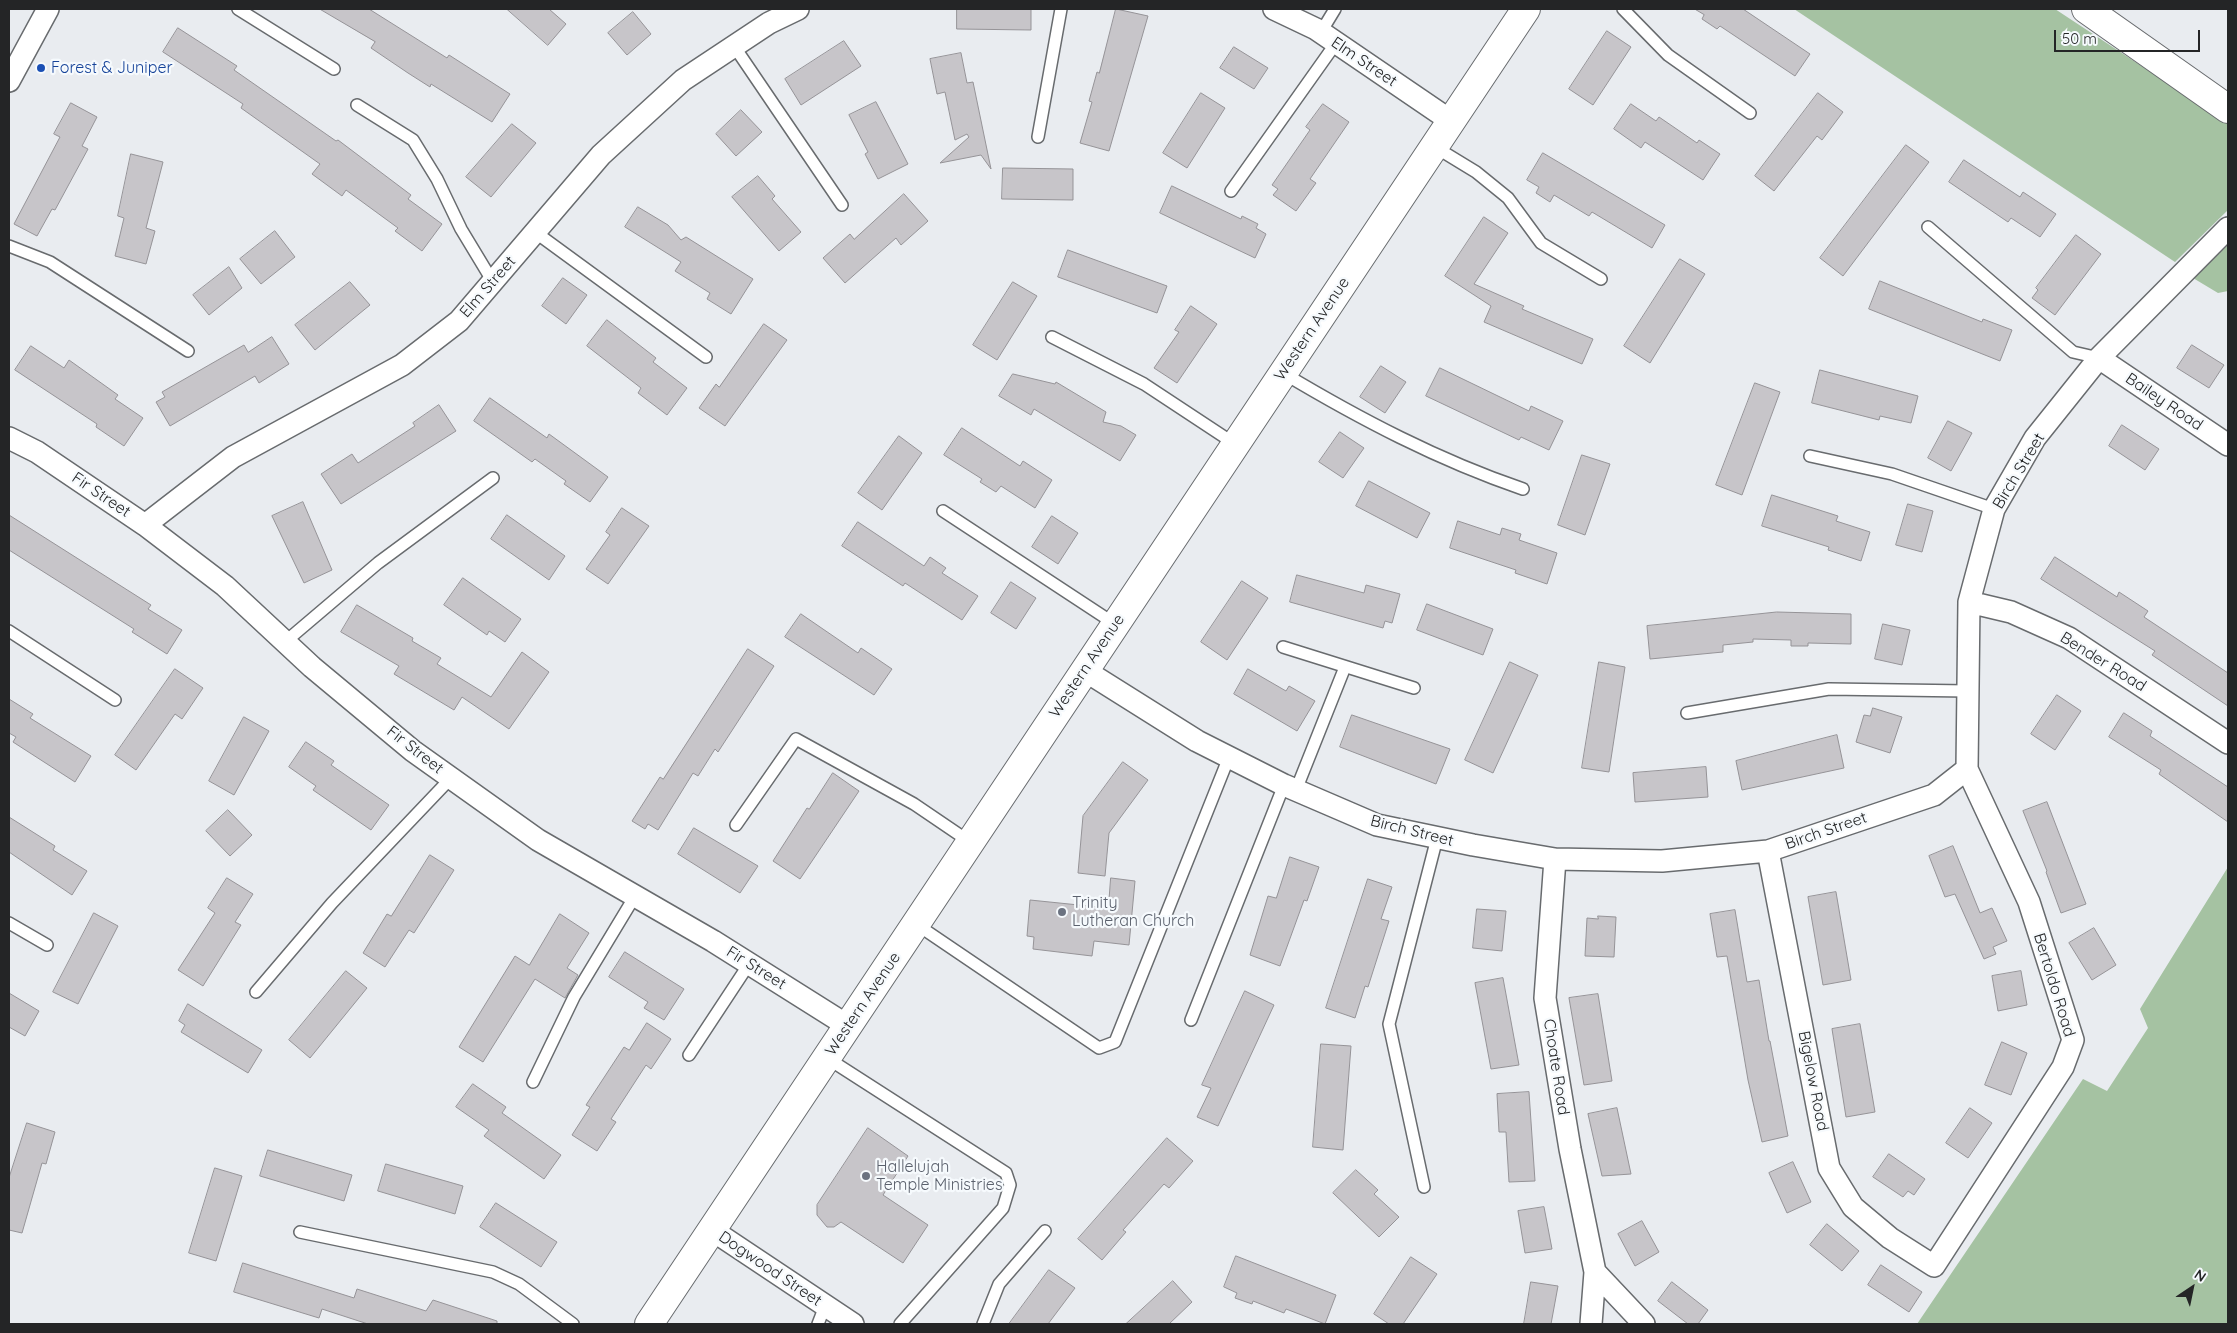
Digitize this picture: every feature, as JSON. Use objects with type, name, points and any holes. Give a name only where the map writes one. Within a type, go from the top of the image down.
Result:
[{"type":"main road","name":"Western Avenue","points":[[649,1324],[1526,9]]},
{"type":"main road","points":[[2086,9],[2228,108]]},
{"type":"street","points":[[9,81],[47,9]]},
{"type":"street","name":"Elm Street","points":[[145,525],[233,456],[402,365],[459,321],[601,155],[683,80],[769,23],[798,9]]},
{"type":"street","name":"Elm Street","points":[[1274,9],[1329,37],[1451,121]]},
{"type":"street","name":"Birch Street","points":[[1084,670],[1197,741],[1290,787],[1377,824],[1437,838],[1555,859],[1662,861],[1768,850],[1934,795],[1967,769],[1969,602],[1994,509],[2036,438],[2099,358],[2228,228]]},
{"type":"street","name":"Bailey Road","points":[[2099,358],[2228,445]]},
{"type":"street","name":"Fir Street","points":[[9,438],[37,452],[145,525],[225,586],[285,642],[413,751],[538,840],[749,964],[848,1026]]},
{"type":"street","name":"Bender Road","points":[[1969,602],[2012,612],[2069,638],[2228,743]]},
{"type":"street","name":"Bertoldo Road","points":[[1934,1266],[2063,1067],[2073,1040],[2029,902],[1967,769]]},
{"type":"street","name":"Bigelow Road","points":[[1768,850],[1830,1168],[1853,1207],[1890,1238],[1934,1266]]},
{"type":"street","name":"Choate Road","points":[[1555,859],[1545,998],[1570,1149],[1595,1272],[1591,1324]]},
{"type":"street","name":"Dogwood Street","points":[[712,1230],[822,1315],[853,1324]]},
{"type":"street","points":[[1595,1272],[1644,1324]]},
{"type":"lane","points":[[238,9],[334,69]]},
{"type":"lane","points":[[1038,137],[1061,9]]},
{"type":"lane","points":[[1230,190],[1329,37],[1335,9]]},
{"type":"lane","points":[[1623,9],[1668,55],[1750,113]]},
{"type":"lane","points":[[734,46],[842,205]]},
{"type":"lane","points":[[357,105],[413,140],[437,179],[461,229],[493,282]]},
{"type":"lane","points":[[1435,147],[1476,172],[1508,198],[1541,243],[1601,279]]},
{"type":"lane","points":[[1928,227],[2073,352],[2099,358]]},
{"type":"lane","points":[[535,232],[706,357]]},
{"type":"lane","points":[[9,246],[50,262],[188,351]]},
{"type":"lane","points":[[1052,337],[1144,384],[1235,444]]},
{"type":"lane","points":[[1283,373],[1344,410],[1404,441],[1473,472],[1523,489]]},
{"type":"lane","points":[[1810,456],[1892,474],[1994,509]]},
{"type":"lane","points":[[285,642],[378,563],[493,478]]},
{"type":"lane","points":[[943,511],[1115,624]]},
{"type":"lane","points":[[9,631],[115,700]]},
{"type":"lane","points":[[1283,647],[1414,688]]},
{"type":"lane","points":[[1191,1020],[1290,787],[1345,667]]},
{"type":"lane","points":[[1687,713],[1829,689],[1968,691]]},
{"type":"lane","points":[[736,825],[796,740],[914,804],[970,842]]},
{"type":"lane","points":[[916,924],[1100,1048],[1115,1042],[1229,757]]},
{"type":"lane","points":[[256,992],[332,903],[451,778]]},
{"type":"lane","points":[[1424,1187],[1389,1024],[1437,838]]},
{"type":"lane","points":[[532,1082],[574,997],[635,896]]},
{"type":"lane","points":[[9,923],[47,945]]},
{"type":"lane","points":[[689,1055],[749,964]]},
{"type":"lane","points":[[827,1058],[999,1167],[1006,1173],[1010,1185],[1003,1208],[900,1324]]},
{"type":"lane","points":[[983,1324],[999,1284],[1045,1231]]},
{"type":"lane","points":[[300,1232],[493,1272],[519,1284],[572,1324]]},
{"type":"green space","points":[[1794,9],[2055,9],[2228,123],[2228,210],[2175,262]]},
{"type":"green space","points":[[2228,245],[2228,291],[2218,293],[2193,278]]},
{"type":"green space","points":[[2228,867],[2228,1324],[1917,1324],[2083,1079],[2107,1091],[2148,1028],[2140,1009]]},
{"type":"building","points":[[320,9],[369,9],[447,58],[449,55],[510,94],[492,122],[431,84],[430,87],[408,73],[371,48],[375,42]]},
{"type":"building","points":[[507,9],[549,9],[566,24],[548,45]]},
{"type":"building","points":[[957,9],[1031,9],[1031,30],[957,29]]},
{"type":"building","points":[[1116,9],[1148,16],[1109,151],[1080,143],[1092,102],[1089,101],[1097,72],[1099,73]]},
{"type":"building","points":[[1695,9],[1743,9],[1810,54],[1795,76],[1720,26],[1717,29],[1702,19],[1704,15]]},
{"type":"building","points":[[633,12],[651,34],[627,55],[608,33]]},
{"type":"building","points":[[178,28],[237,66],[234,70],[336,141],[338,140],[411,195],[408,199],[442,224],[422,251],[395,231],[398,228],[346,190],[342,196],[312,174],[320,164],[241,108],[243,104],[163,52]]},
{"type":"building","points":[[1607,31],[1631,47],[1593,105],[1569,89]]},
{"type":"building","points":[[844,41],[861,66],[801,105],[785,79]]},
{"type":"building","points":[[1234,47],[1268,68],[1254,89],[1220,68]]},
{"type":"building","points":[[961,53],[967,83],[973,82],[991,169],[981,155],[940,163],[969,137],[967,134],[955,140],[945,92],[937,94],[930,59]]},
{"type":"building","points":[[1201,93],[1225,108],[1187,168],[1163,153]]},
{"type":"building","points":[[1818,93],[1843,112],[1822,140],[1817,136],[1774,191],[1755,176]]},
{"type":"building","points":[[876,102],[908,164],[878,179],[865,154],[868,152],[849,115]]},
{"type":"building","points":[[71,103],[97,117],[82,146],[88,149],[55,210],[52,209],[37,236],[14,224],[60,137],[54,134]]},
{"type":"building","points":[[1323,104],[1349,122],[1310,179],[1316,183],[1296,211],[1273,195],[1278,189],[1272,185],[1310,130],[1306,127]]},
{"type":"building","points":[[1631,104],[1656,121],[1659,117],[1697,143],[1699,140],[1720,154],[1703,180],[1645,142],[1641,148],[1614,129]]},
{"type":"building","points":[[741,110],[762,132],[736,156],[716,134]]},
{"type":"building","points":[[512,124],[536,143],[491,197],[466,177]]},
{"type":"building","points":[[1906,145],[1929,162],[1843,276],[1820,258]]},
{"type":"building","points":[[1543,153],[1665,225],[1652,248],[1592,212],[1589,216],[1554,195],[1550,202],[1536,193],[1539,187],[1527,180]]},
{"type":"building","points":[[131,154],[163,162],[146,228],[155,231],[146,264],[115,256],[124,218],[118,216]]},
{"type":"building","points":[[1964,160],[2020,197],[2023,192],[2056,214],[2040,237],[2011,218],[2008,222],[1949,182]]},
{"type":"building","points":[[1003,168],[1073,169],[1073,200],[1002,199]]},
{"type":"building","points":[[758,176],[775,196],[772,199],[801,232],[779,251],[732,197]]},
{"type":"building","points":[[1172,186],[1241,219],[1242,216],[1258,224],[1256,228],[1266,234],[1255,258],[1160,213]]},
{"type":"building","points":[[904,194],[928,221],[901,245],[896,238],[845,283],[823,258],[850,234],[854,239]]},
{"type":"building","points":[[638,207],[668,225],[681,240],[686,237],[753,279],[731,314],[707,299],[710,293],[675,271],[681,262],[625,227]]},
{"type":"building","points":[[1484,217],[1508,233],[1474,284],[1524,306],[1522,309],[1593,339],[1582,364],[1484,322],[1491,306],[1445,276]]},
{"type":"building","points":[[275,231],[295,257],[261,284],[240,259]]},
{"type":"building","points":[[2076,235],[2101,254],[2055,315],[2032,298],[2038,290],[2036,288]]},
{"type":"building","points":[[1068,250],[1167,286],[1157,313],[1058,277]]},
{"type":"building","points":[[1680,259],[1705,274],[1650,363],[1624,346]]},
{"type":"building","points":[[229,267],[242,288],[209,315],[193,295]]},
{"type":"building","points":[[563,278],[587,295],[566,324],[542,306]]},
{"type":"building","points":[[1880,281],[1982,322],[1983,319],[2012,330],[2000,361],[1869,309]]},
{"type":"building","points":[[350,282],[370,305],[315,350],[295,325]]},
{"type":"building","points":[[1013,282],[1037,296],[997,360],[973,345]]},
{"type":"building","points":[[1191,306],[1217,324],[1177,383],[1154,368],[1179,332],[1175,330]]},
{"type":"building","points":[[607,320],[656,358],[653,362],[687,388],[667,415],[638,393],[641,388],[587,346]]},
{"type":"building","points":[[764,324],[787,340],[725,426],[699,408],[716,384],[719,387]]},
{"type":"building","points":[[272,337],[289,364],[259,383],[255,376],[170,426],[156,402],[165,397],[162,392],[244,345],[248,352]]},
{"type":"building","points":[[2192,345],[2224,365],[2209,388],[2177,368]]},
{"type":"building","points":[[31,346],[64,368],[69,360],[118,395],[115,399],[143,418],[124,446],[96,427],[97,424],[15,370]]},
{"type":"building","points":[[1381,366],[1406,382],[1385,413],[1360,397]]},
{"type":"building","points":[[1440,368],[1529,411],[1531,406],[1563,421],[1549,450],[1521,437],[1519,440],[1426,396]]},
{"type":"building","points":[[1820,370],[1918,396],[1911,423],[1880,416],[1879,420],[1812,403]]},
{"type":"building","points":[[1013,374],[1055,384],[1056,382],[1106,412],[1103,422],[1121,426],[1136,435],[1120,461],[1034,409],[1031,415],[999,396]]},
{"type":"building","points":[[1755,383],[1780,392],[1742,495],[1716,485]]},
{"type":"building","points":[[490,398],[547,438],[549,434],[608,477],[590,502],[564,484],[566,481],[535,459],[532,462],[474,421]]},
{"type":"building","points":[[439,405],[456,431],[341,504],[321,474],[352,454],[358,463],[415,426],[413,423]]},
{"type":"building","points":[[1948,421],[1972,433],[1951,471],[1928,458]]},
{"type":"building","points":[[2122,425],[2159,449],[2145,470],[2109,446]]},
{"type":"building","points":[[962,428],[1020,466],[1023,461],[1052,480],[1035,508],[1001,486],[996,492],[980,482],[982,479],[944,455]]},
{"type":"building","points":[[1340,432],[1364,448],[1343,478],[1319,462]]},
{"type":"building","points":[[899,436],[922,453],[882,510],[858,493]]},
{"type":"building","points":[[1582,455],[1610,464],[1585,535],[1558,525]]},
{"type":"building","points":[[1369,481],[1430,513],[1417,538],[1356,506]]},
{"type":"building","points":[[1772,495],[1838,516],[1836,521],[1870,532],[1861,561],[1828,550],[1829,547],[1762,526]]},
{"type":"building","points":[[303,502],[332,570],[304,583],[272,516]]},
{"type":"building","points":[[1908,504],[1933,511],[1922,552],[1896,545]]},
{"type":"building","points":[[622,508],[649,526],[608,584],[586,569],[610,535],[606,532]]},
{"type":"building","points":[[9,515],[151,605],[148,609],[182,630],[167,654],[132,632],[134,629],[9,550]]},
{"type":"building","points":[[507,515],[565,556],[549,580],[491,539]]},
{"type":"building","points":[[1052,516],[1078,533],[1058,564],[1032,547]]},
{"type":"building","points":[[1458,521],[1500,535],[1502,528],[1521,534],[1519,540],[1557,553],[1547,584],[1515,573],[1516,570],[1450,548]]},
{"type":"building","points":[[858,522],[924,566],[930,557],[946,568],[942,573],[978,596],[962,620],[905,583],[903,586],[842,546]]},
{"type":"building","points":[[2055,557],[2117,597],[2119,592],[2148,611],[2144,617],[2228,673],[2228,706],[2152,655],[2155,651],[2041,579]]},
{"type":"building","points":[[1297,575],[1364,593],[1366,585],[1400,594],[1392,623],[1385,621],[1383,628],[1290,602]]},
{"type":"building","points":[[463,578],[521,619],[505,642],[489,631],[487,635],[444,605]]},
{"type":"building","points":[[1242,581],[1268,598],[1227,660],[1201,642]]},
{"type":"building","points":[[1011,582],[1036,598],[1016,629],[991,613]]},
{"type":"building","points":[[1427,604],[1493,629],[1483,655],[1417,630]]},
{"type":"building","points":[[357,605],[413,638],[412,641],[441,658],[437,664],[491,697],[522,652],[549,672],[509,729],[462,697],[454,710],[394,674],[399,666],[341,632]]},
{"type":"building","points":[[1777,612],[1851,614],[1851,644],[1808,643],[1808,646],[1791,646],[1791,640],[1753,639],[1753,642],[1723,645],[1723,652],[1650,659],[1647,626]]},
{"type":"building","points":[[801,614],[858,653],[861,648],[892,669],[874,695],[785,637]]},
{"type":"building","points":[[1883,624],[1910,630],[1902,665],[1875,659]]},
{"type":"building","points":[[748,649],[774,666],[718,752],[715,749],[698,776],[693,773],[658,830],[648,824],[645,829],[632,821],[660,777],[663,779]]},
{"type":"building","points":[[1510,662],[1538,675],[1493,773],[1465,760]]},
{"type":"building","points":[[1599,662],[1625,667],[1609,772],[1582,768]]},
{"type":"building","points":[[175,669],[203,688],[182,719],[175,714],[136,770],[115,755]]},
{"type":"building","points":[[1248,669],[1286,691],[1289,686],[1315,701],[1297,731],[1234,694]]},
{"type":"building","points":[[2057,695],[2081,711],[2055,750],[2031,734]]},
{"type":"building","points":[[9,699],[33,714],[30,718],[91,756],[75,782],[13,742],[16,737],[9,733]]},
{"type":"building","points":[[1873,708],[1902,717],[1890,753],[1856,742],[1864,715],[1870,716]]},
{"type":"building","points":[[2124,713],[2152,731],[2150,736],[2228,787],[2228,822],[2159,774],[2161,770],[2109,737]]},
{"type":"building","points":[[1352,715],[1450,749],[1436,784],[1340,747]]},
{"type":"building","points":[[244,717],[269,731],[234,795],[209,781]]},
{"type":"building","points":[[1837,735],[1844,768],[1742,790],[1736,761]]},
{"type":"building","points":[[306,742],[334,761],[331,765],[389,805],[371,830],[313,790],[316,786],[289,767]]},
{"type":"building","points":[[1123,762],[1148,780],[1109,833],[1105,876],[1078,873],[1083,816]]},
{"type":"building","points":[[1706,767],[1708,797],[1635,802],[1633,773]]},
{"type":"building","points":[[833,773],[859,791],[800,879],[773,861],[807,808],[809,809]]},
{"type":"building","points":[[2047,802],[2086,904],[2061,913],[2047,871],[2023,811]]},
{"type":"building","points":[[228,810],[252,835],[230,856],[206,831]]},
{"type":"building","points":[[9,817],[55,846],[53,850],[87,871],[72,895],[9,852]]},
{"type":"building","points":[[694,828],[758,866],[740,893],[678,854]]},
{"type":"building","points":[[1953,846],[1980,913],[1992,908],[2007,941],[1993,947],[1996,954],[1984,959],[1955,894],[1945,897],[1929,856]]},
{"type":"building","points":[[430,855],[454,870],[414,933],[409,930],[385,967],[363,953],[387,914],[391,916]]},
{"type":"building","points":[[1290,857],[1319,867],[1307,901],[1304,900],[1280,966],[1250,955],[1268,896],[1276,898]]},
{"type":"building","points":[[227,878],[253,894],[235,922],[241,925],[203,986],[178,970],[215,913],[208,908]]},
{"type":"building","name":"Trinity Lutheran Church","points":[[1111,878],[1135,881],[1129,945],[1094,941],[1092,956],[1033,949],[1034,937],[1027,936],[1030,900],[1108,908]]},
{"type":"building","points":[[1368,879],[1392,887],[1381,919],[1389,921],[1368,987],[1365,986],[1355,1018],[1326,1008]]},
{"type":"building","points":[[1836,892],[1851,980],[1823,985],[1808,897]]},
{"type":"building","points":[[1477,909],[1506,911],[1502,951],[1473,948]]},
{"type":"building","points":[[1735,910],[1747,982],[1759,980],[1788,1136],[1762,1142],[1748,1080],[1727,956],[1717,957],[1710,914]]},
{"type":"building","points":[[94,913],[118,926],[78,1004],[53,992]]},
{"type":"building","points":[[560,914],[589,933],[567,968],[578,975],[565,998],[535,979],[483,1062],[459,1047],[515,956],[529,965]]},
{"type":"building","points":[[1598,916],[1616,917],[1614,957],[1585,956],[1587,918],[1598,919]]},
{"type":"building","points":[[2094,928],[2116,965],[2092,980],[2069,943]]},
{"type":"building","points":[[625,952],[684,989],[664,1020],[644,1008],[648,1002],[609,977]]},
{"type":"building","points":[[346,971],[367,988],[310,1058],[289,1040]]},
{"type":"building","points":[[2021,971],[2027,1005],[1998,1011],[1992,976]]},
{"type":"building","points":[[1503,978],[1519,1065],[1491,1069],[1475,983]]},
{"type":"building","points":[[1245,991],[1274,1005],[1218,1126],[1197,1117],[1211,1088],[1202,1085]]},
{"type":"building","points":[[9,993],[39,1011],[25,1036],[9,1027]]},
{"type":"building","points":[[1598,994],[1612,1081],[1584,1085],[1569,998]]},
{"type":"building","points":[[188,1004],[262,1050],[248,1073],[181,1032],[185,1025],[179,1021]]},
{"type":"building","points":[[647,1023],[671,1039],[651,1069],[646,1065],[611,1119],[616,1122],[597,1151],[572,1135],[590,1107],[586,1105],[624,1047],[629,1050]]},
{"type":"building","points":[[1860,1024],[1875,1112],[1846,1117],[1832,1029]]},
{"type":"building","points":[[2002,1042],[2027,1053],[2011,1095],[1985,1085]]},
{"type":"building","points":[[1321,1044],[1351,1046],[1343,1150],[1313,1147]]},
{"type":"building","points":[[473,1084],[506,1107],[502,1113],[561,1155],[544,1179],[484,1136],[489,1130],[456,1107]]},
{"type":"building","points":[[1529,1092],[1535,1181],[1509,1182],[1506,1132],[1499,1132],[1497,1094]]},
{"type":"building","points":[[1617,1108],[1631,1174],[1602,1176],[1588,1114]]},
{"type":"building","points":[[1970,1108],[1992,1123],[1968,1158],[1946,1143]]},
{"type":"building","points":[[27,1123],[55,1132],[46,1164],[42,1163],[22,1233],[9,1230],[9,1178]]},
{"type":"building","name":"Hallelujah Temple Ministries","points":[[868,1128],[908,1156],[883,1195],[928,1225],[903,1263],[841,1222],[834,1227],[827,1227],[817,1215],[817,1205]]},
{"type":"building","points":[[1167,1138],[1193,1161],[1169,1188],[1164,1184],[1123,1230],[1126,1232],[1102,1260],[1078,1239]]},
{"type":"building","points":[[268,1150],[352,1175],[344,1201],[260,1176]]},
{"type":"building","points":[[1889,1154],[1925,1179],[1914,1195],[1908,1191],[1903,1197],[1873,1177]]},
{"type":"building","points":[[1793,1162],[1811,1202],[1787,1213],[1769,1173]]},
{"type":"building","points":[[386,1164],[463,1186],[455,1214],[378,1191]]},
{"type":"building","points":[[215,1168],[242,1176],[216,1261],[189,1253]]},
{"type":"building","points":[[1356,1170],[1378,1190],[1374,1194],[1399,1217],[1379,1237],[1333,1193]]},
{"type":"building","points":[[496,1203],[557,1242],[541,1267],[480,1227]]},
{"type":"building","points":[[1544,1207],[1552,1249],[1525,1253],[1518,1211]]},
{"type":"building","points":[[1642,1221],[1659,1252],[1635,1266],[1618,1234]]},
{"type":"building","points":[[1827,1224],[1859,1251],[1842,1271],[1810,1245]]},
{"type":"building","points":[[1236,1256],[1336,1295],[1325,1324],[1286,1309],[1284,1313],[1253,1301],[1252,1304],[1235,1298],[1237,1293],[1224,1287]]},
{"type":"building","points":[[1411,1257],[1437,1274],[1403,1324],[1389,1324],[1374,1314]]},
{"type":"building","points":[[243,1263],[354,1298],[357,1289],[426,1311],[433,1300],[497,1321],[497,1324],[368,1324],[322,1309],[319,1318],[234,1292]]},
{"type":"building","points":[[1881,1265],[1922,1292],[1909,1312],[1868,1285]]},
{"type":"building","points":[[1049,1270],[1075,1288],[1048,1324],[1009,1324]]},
{"type":"building","points":[[1173,1281],[1192,1302],[1169,1324],[1126,1324]]},
{"type":"building","points":[[1531,1282],[1558,1286],[1551,1324],[1524,1324]]},
{"type":"building","points":[[1672,1282],[1708,1310],[1698,1324],[1688,1324],[1658,1301]]},
{"type":"place","name":"Forest & Juniper","points":[[41,68]]},
{"type":"place","name":"Trinity Lutheran Church","points":[[1062,912]]},
{"type":"place","name":"Hallelujah Temple Ministries","points":[[866,1176]]}]
